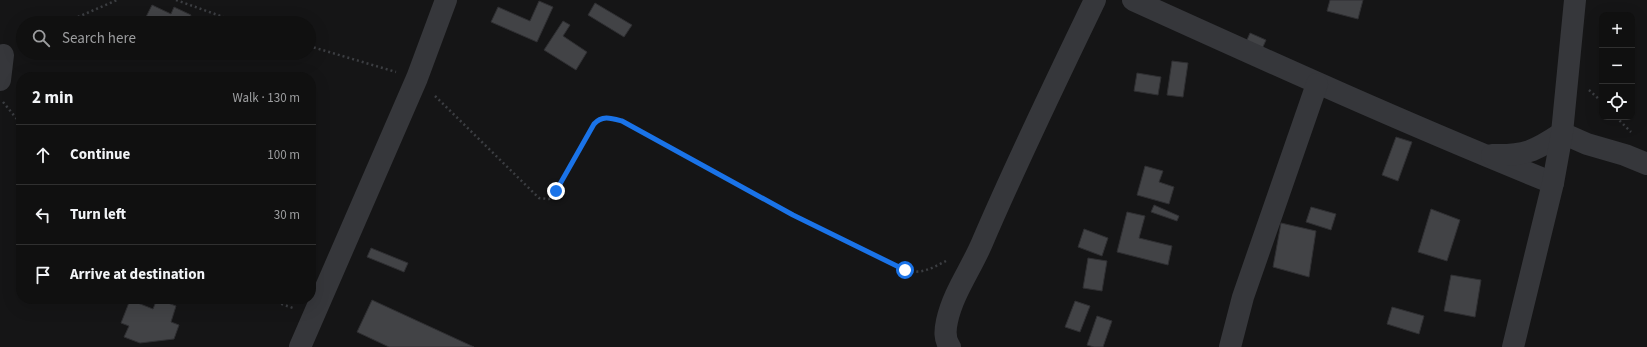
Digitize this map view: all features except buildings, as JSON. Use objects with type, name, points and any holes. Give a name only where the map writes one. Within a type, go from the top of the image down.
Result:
[{"type":"street","points":[[300,347],[417,78],[446,0]]},
{"type":"street","points":[[950,347],[945,335],[947,320],[956,295],[981,246],[1001,199],[1095,0]]},
{"type":"street","points":[[1133,0],[1317,84],[1553,183]]},
{"type":"street","points":[[1513,347],[1553,183],[1562,133],[1575,0]]},
{"type":"street","points":[[0,80],[3,55]]},
{"type":"street","points":[[1230,347],[1243,297],[1317,84]]},
{"type":"street","points":[[1484,155],[1513,156],[1528,153],[1540,148],[1562,133]]},
{"type":"street","points":[[1562,133],[1587,144],[1625,155],[1647,164]]},
{"type":"path","points":[[80,16],[117,0]]},
{"type":"path","points":[[176,0],[221,16]]},
{"type":"path","points":[[316,48],[417,78],[539,198],[549,199],[553,196],[594,124],[602,117],[612,118],[622,121],[818,228],[905,270],[915,273],[921,272],[981,246]]},
{"type":"path","points":[[0,98],[16,118]]},
{"type":"route","points":[[556,191],[594,124],[602,117],[612,118],[622,121],[793,215],[905,270]]}]
